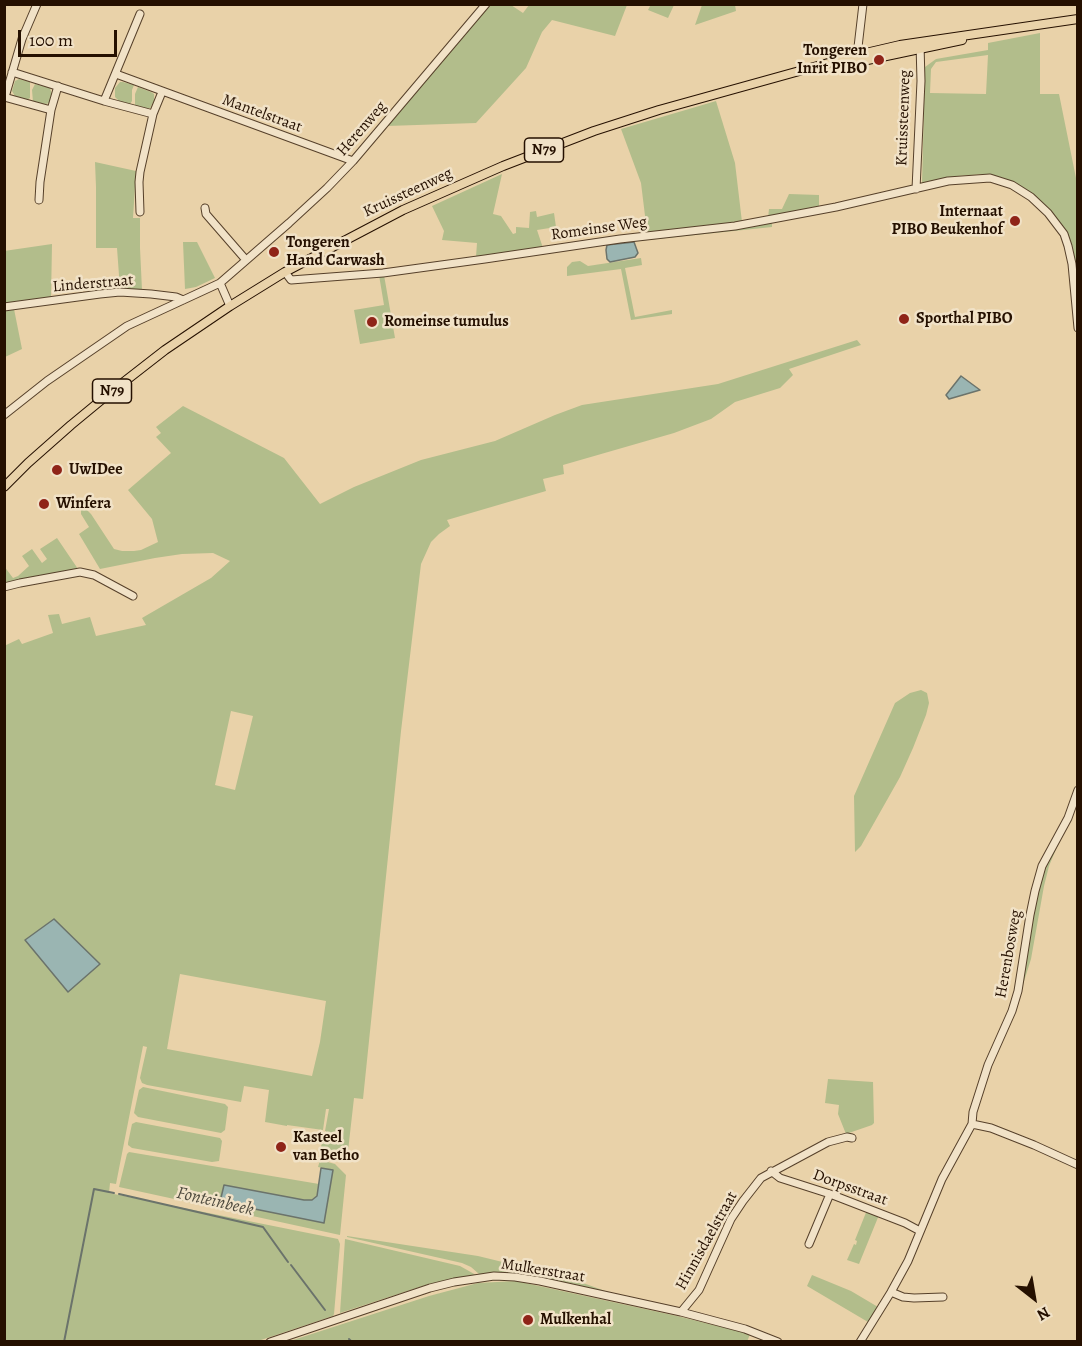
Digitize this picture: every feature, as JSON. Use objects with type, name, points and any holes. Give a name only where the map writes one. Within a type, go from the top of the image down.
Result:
[{"type":"main road","name":"Kruissteenweg","points":[[4,487],[54,440],[111,392],[165,350],[230,306],[285,272],[403,210],[502,166],[594,131],[690,100],[869,52],[920,45],[976,33],[1077,19]]},
{"type":"street","points":[[37,4],[22,39],[4,97],[51,110]]},
{"type":"street","name":"Herenweg","points":[[4,415],[47,381],[127,326],[220,283],[319,195],[353,161],[486,4]]},
{"type":"street","points":[[858,46],[863,4]]},
{"type":"street","points":[[104,101],[140,14]]},
{"type":"street","name":"Kruissteenweg","points":[[916,189],[920,123],[920,45]]},
{"type":"street","points":[[12,72],[153,114]]},
{"type":"street","name":"Mantelstraat","points":[[116,74],[353,161]]},
{"type":"street","points":[[39,200],[51,110],[58,86]]},
{"type":"street","points":[[140,212],[140,172],[153,114],[162,92]]},
{"type":"street","points":[[916,189],[948,181],[990,178],[1012,185],[1030,197],[1048,213],[1064,234],[1072,264],[1077,328]]},
{"type":"street","name":"Romeinse Weg","points":[[285,272],[291,280],[383,273],[620,239],[735,226],[916,189]]},
{"type":"street","points":[[205,208],[206,214],[246,260]]},
{"type":"street","points":[[220,283],[230,306]]},
{"type":"street","name":"Linderstraat","points":[[4,307],[120,292],[176,297],[183,300]]},
{"type":"street","points":[[4,587],[80,572],[94,575],[133,596]]},
{"type":"street","name":"Herenbosweg","points":[[860,1341],[908,1261],[942,1179],[972,1124],[973,1112],[988,1065],[1012,1011],[1018,991],[1030,915],[1042,866],[1068,818],[1077,790]]},
{"type":"street","points":[[972,1124],[991,1128],[1077,1165]]},
{"type":"street","name":"Hinnisdaelstraat","points":[[681,1312],[699,1290],[732,1219],[761,1178],[828,1142],[847,1137],[852,1138]]},
{"type":"street","name":"Dorpsstraat","points":[[771,1171],[780,1178],[830,1194],[920,1231]]},
{"type":"street","points":[[809,1244],[830,1194]]},
{"type":"street","name":"Mulkerstraat","points":[[270,1341],[430,1288],[494,1276],[540,1281],[681,1312],[745,1329],[778,1341]]},
{"type":"street","points":[[891,1292],[903,1297],[943,1297]]},
{"type":"green space","points":[[651,4],[674,5],[668,18],[648,10]]},
{"type":"green space","points":[[489,5],[511,5],[523,13],[529,5],[627,5],[615,36],[552,20],[542,32],[526,68],[476,123],[387,126]]},
{"type":"green space","points":[[702,5],[735,5],[736,11],[695,25]]},
{"type":"green space","points":[[1040,33],[1040,94],[1059,94],[1077,183],[1077,310],[1061,226],[1017,186],[1017,183],[984,174],[922,183],[925,67],[936,59],[988,50],[988,43]],"holes":[[[988,55],[986,94],[930,93],[931,69],[936,62]]]},
{"type":"green space","points":[[19,79],[30,82],[30,98],[27,100],[16,98],[12,91],[15,81]]},
{"type":"green space","points":[[120,82],[134,85],[130,104],[119,101],[115,97],[115,88]]},
{"type":"green space","points":[[35,84],[50,88],[52,94],[49,103],[33,102],[32,90]]},
{"type":"green space","points":[[138,87],[154,94],[154,101],[150,108],[135,106],[135,94]]},
{"type":"green space","points":[[716,101],[735,163],[742,222],[647,232],[641,183],[621,129]]},
{"type":"green space","points":[[95,162],[136,171],[133,218],[140,218],[142,290],[120,289],[117,248],[96,248]]},
{"type":"green space","points":[[502,174],[493,214],[501,216],[513,234],[516,233],[516,227],[529,228],[530,212],[536,211],[537,217],[554,213],[556,227],[537,230],[543,248],[476,257],[477,243],[442,240],[444,231],[432,206]]},
{"type":"green space","points":[[789,194],[819,195],[819,208],[768,218],[769,209],[782,209]]},
{"type":"green space","points":[[772,223],[772,227],[638,241],[637,238]]},
{"type":"green space","points":[[183,242],[197,242],[215,278],[196,287],[185,289]]},
{"type":"green space","points":[[52,244],[51,299],[5,304],[4,251]]},
{"type":"green space","points":[[641,258],[642,265],[625,268],[635,317],[672,310],[672,314],[631,320],[621,269],[567,276],[567,267],[572,262],[580,261],[588,266]]},
{"type":"green space","points":[[379,275],[384,275],[395,338],[360,344],[354,310],[384,305]]},
{"type":"green space","points":[[14,309],[22,349],[5,357],[5,310]]},
{"type":"green space","points":[[857,340],[861,345],[789,369],[793,375],[780,388],[735,402],[711,419],[674,433],[563,465],[564,474],[543,479],[546,491],[447,520],[450,526],[431,542],[421,564],[401,731],[363,1099],[354,1098],[348,1151],[335,1158],[320,1154],[322,1141],[325,1141],[329,1109],[326,1109],[323,1130],[287,1126],[265,1122],[269,1090],[244,1086],[241,1102],[142,1083],[140,1078],[147,1047],[143,1046],[116,1184],[110,1183],[109,1193],[338,1239],[340,1244],[333,1316],[258,1341],[5,1341],[4,646],[19,639],[22,644],[53,633],[48,615],[59,614],[62,624],[90,617],[96,636],[146,625],[142,618],[211,578],[230,561],[213,553],[182,554],[100,569],[79,534],[89,527],[81,510],[86,509],[91,514],[114,549],[141,550],[158,542],[152,519],[128,490],[171,453],[156,437],[161,433],[156,427],[183,406],[284,458],[320,504],[354,487],[421,460],[495,441],[582,405],[718,384]],"holes":[[[231,711],[253,716],[235,790],[215,785]],[[180,974],[326,1001],[312,1076],[167,1049]]]},
{"type":"green space","points":[[57,538],[78,569],[5,585],[4,566],[13,578],[18,576],[29,566],[22,556],[32,549],[42,563],[47,559],[40,549]]},
{"type":"green space","points":[[921,690],[927,693],[929,703],[913,748],[900,777],[861,846],[855,852],[854,796],[895,703],[910,693]]},
{"type":"green space","points":[[1060,840],[1049,866],[1031,959],[1021,991],[1038,889],[1045,864]]},
{"type":"green space","points":[[828,1079],[873,1082],[874,1123],[872,1125],[846,1134],[838,1114],[839,1105],[825,1103]]},
{"type":"green space","points":[[143,1087],[225,1104],[228,1107],[225,1130],[221,1133],[138,1117],[134,1113],[139,1090]]},
{"type":"green space","points":[[136,1122],[220,1138],[222,1141],[219,1161],[212,1162],[132,1148],[128,1143],[132,1124]]},
{"type":"green space","points":[[129,1152],[319,1184],[317,1197],[312,1200],[224,1185],[324,1223],[333,1170],[318,1167],[320,1160],[335,1164],[346,1175],[340,1235],[119,1187]]},
{"type":"green space","points":[[867,1210],[879,1215],[859,1264],[847,1260],[854,1244],[856,1245],[855,1240]]},
{"type":"green space","points":[[347,1236],[478,1256],[572,1279],[608,1292],[536,1277],[479,1274],[462,1263]]},
{"type":"green space","points":[[345,1239],[460,1266],[476,1275],[429,1284],[340,1313]]},
{"type":"green space","points":[[812,1275],[851,1291],[878,1307],[868,1322],[807,1286]]},
{"type":"green space","points":[[516,1281],[750,1334],[747,1342],[287,1342],[429,1296],[478,1283]]},
{"type":"water","points":[[634,242],[638,253],[635,257],[610,262],[607,259],[607,245]]},
{"type":"water","points":[[961,376],[980,390],[949,399],[946,395]]},
{"type":"water","points":[[54,919],[100,964],[68,992],[25,940]]},
{"type":"water","points":[[321,1168],[333,1170],[324,1223],[220,1202],[224,1185],[312,1200],[317,1196]]},
{"type":"waterway","name":"Fonteinbeek","points":[[64,1342],[94,1189],[114,1193]]},
{"type":"waterway","name":"Fonteinbeek","points":[[119,1194],[263,1227],[288,1262]]},
{"type":"waterway","name":"Fonteinbeek","points":[[291,1265],[325,1310]]},
{"type":"waterway","name":"Fonteinbeek","points":[[349,1339],[352,1342]]},
{"type":"place","name":"Tongeren Inrit PIBO","points":[[879,60]]},
{"type":"place","name":"Internaat PIBO Beukenhof","points":[[1015,221]]},
{"type":"place","name":"Tongeren Hand Carwash","points":[[274,252]]},
{"type":"place","name":"Sporthal PIBO","points":[[904,319]]},
{"type":"place","name":"Romeinse tumulus","points":[[372,322]]},
{"type":"place","name":"UwIDee","points":[[57,470]]},
{"type":"place","name":"Winfera","points":[[44,504]]},
{"type":"place","name":"Kasteel van Betho","points":[[281,1147]]},
{"type":"place","name":"Mulkenhal","points":[[528,1320]]}]
